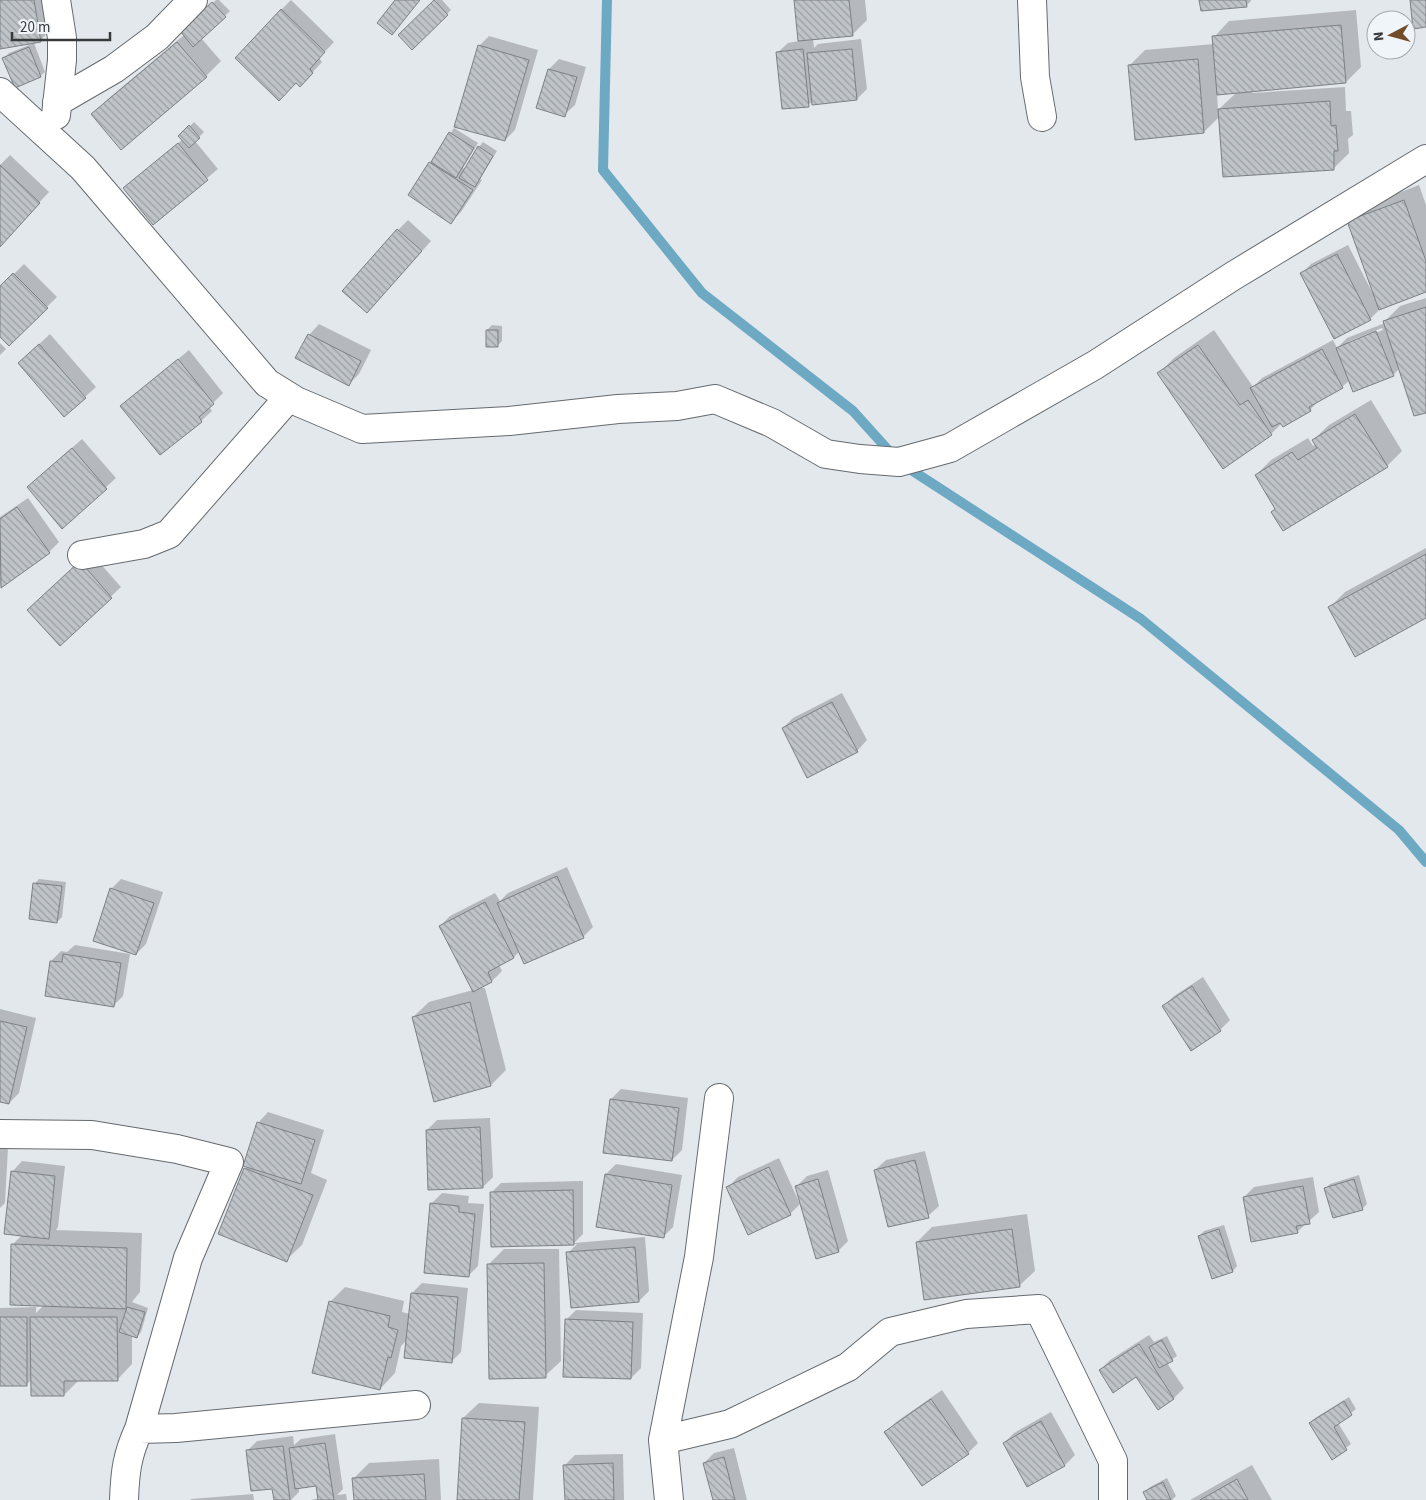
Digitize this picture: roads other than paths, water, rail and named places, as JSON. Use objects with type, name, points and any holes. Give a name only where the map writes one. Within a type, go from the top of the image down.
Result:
[{"type":"street","points":[[53,139],[62,46],[56,0]]},
{"type":"street","points":[[57,102],[114,69],[157,37],[193,0]]},
{"type":"street","points":[[1032,0],[1035,77],[1042,117]]},
{"type":"street","points":[[0,92],[83,168],[267,383],[289,398],[362,429],[509,421],[677,406],[716,399],[772,423],[826,454],[899,462],[950,448],[1094,365],[1233,276],[1426,159]]},
{"type":"street","points":[[82,555],[144,544],[169,534],[289,398]]},
{"type":"street","points":[[669,1500],[663,1440],[699,1257],[719,1098]]},
{"type":"street","points":[[0,1134],[92,1135],[177,1149],[229,1162],[188,1258],[140,1429],[130,1449],[125,1475],[124,1500]]},
{"type":"street","points":[[663,1440],[730,1424],[848,1367],[890,1332],[966,1314],[1038,1310],[1113,1461],[1113,1500]]},
{"type":"street","points":[[140,1429],[176,1428],[416,1405]]},
{"type":"waterway","points":[[607,0],[603,170],[702,293],[853,411],[899,462],[1141,619],[1399,830],[1426,862]]}]
